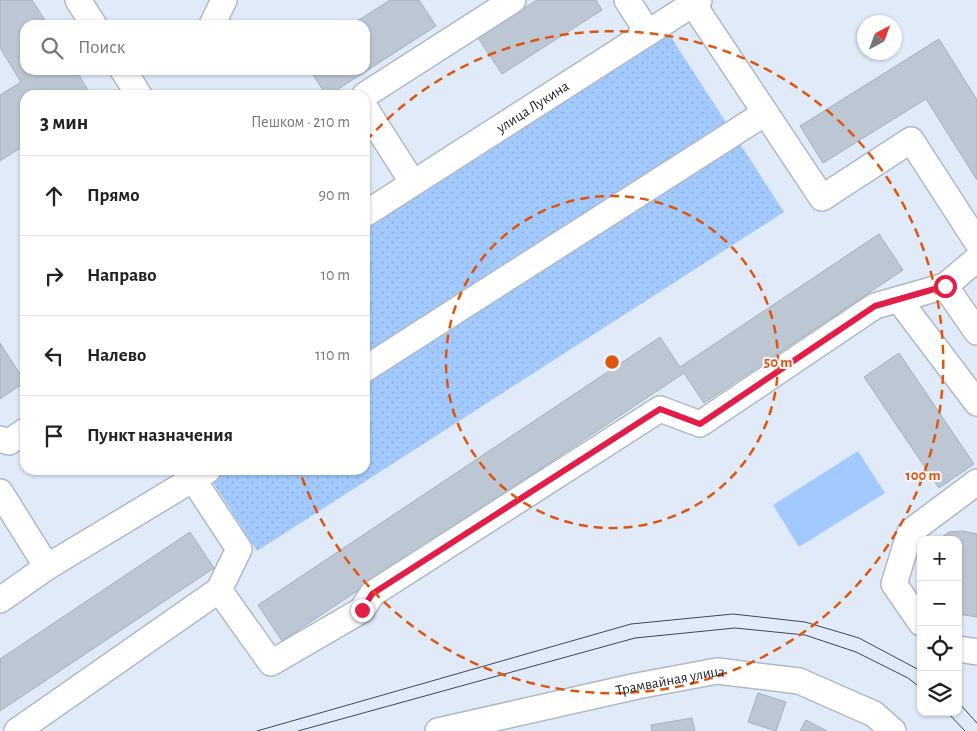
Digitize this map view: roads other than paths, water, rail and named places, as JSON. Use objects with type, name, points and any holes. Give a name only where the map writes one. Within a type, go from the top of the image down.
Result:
[{"type":"street","points":[[78,0],[91,20]]},
{"type":"street","points":[[214,20],[224,0]]},
{"type":"street","points":[[370,92],[513,0]]},
{"type":"street","points":[[627,0],[648,33]]},
{"type":"street","points":[[696,2],[765,113],[822,198],[911,140],[977,242]]},
{"type":"street","name":"улица Лукина","points":[[370,211],[696,2]]},
{"type":"street","points":[[127,75],[136,90]]},
{"type":"street","points":[[370,366],[765,113]]},
{"type":"street","points":[[370,116],[413,183]]},
{"type":"street","points":[[219,590],[271,664],[362,610],[372,594],[660,409],[700,424],[875,306],[945,286],[977,259]]},
{"type":"street","points":[[945,286],[977,332]]},
{"type":"street","points":[[899,300],[977,403]]},
{"type":"street","points":[[0,439],[9,442],[20,435]]},
{"type":"street","points":[[0,600],[47,567],[193,475]]},
{"type":"street","points":[[17,731],[219,590],[239,550],[197,475]]},
{"type":"street","points":[[917,617],[894,584],[910,532],[977,482]]},
{"type":"street","points":[[0,492],[47,567]]},
{"type":"street","points":[[962,650],[977,652]]},
{"type":"street","name":"Трамвайная улица","points":[[438,731],[636,686],[717,671],[799,681],[874,714],[893,731]]},
{"type":"tram line","points":[[257,731],[631,624],[733,614],[805,622],[859,638],[917,669]]},
{"type":"tram line","points":[[298,731],[635,638],[735,628],[805,635],[856,652],[908,678],[917,685]]},
{"type":"tram line","points":[[962,706],[977,723]]},
{"type":"tram line","points":[[951,716],[965,731]]}]
